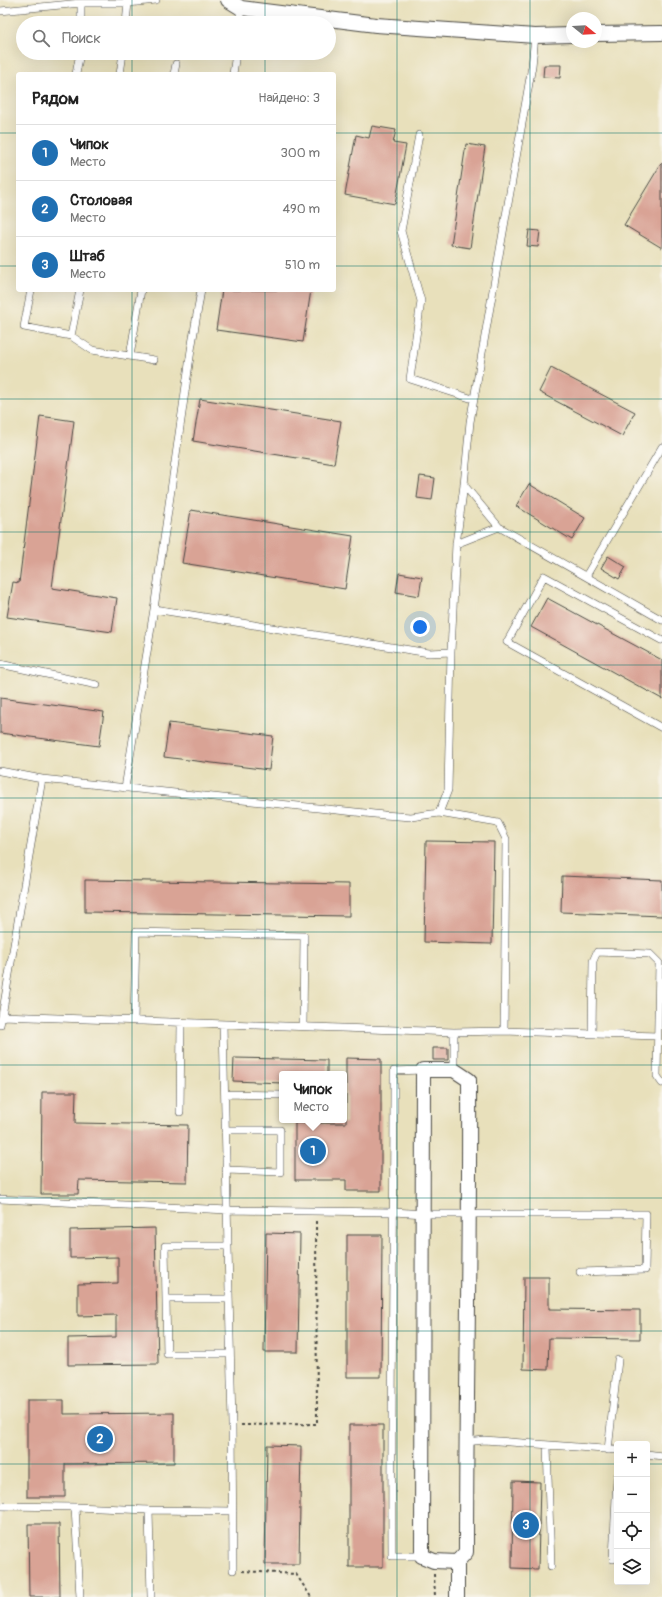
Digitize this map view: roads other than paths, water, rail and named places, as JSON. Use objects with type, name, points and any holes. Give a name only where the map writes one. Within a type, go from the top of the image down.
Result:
[{"type":"street","points":[[228,0],[241,8],[305,16]]},
{"type":"street","points":[[336,20],[376,25],[535,36],[566,35]]},
{"type":"street","points":[[602,34],[662,33]]},
{"type":"street","points":[[457,1562],[428,1559],[424,1070],[454,1070],[469,1080],[470,1214],[466,1442],[466,1552],[457,1562],[457,1597]]},
{"type":"lane","points":[[0,11],[82,4],[128,3],[156,0]]},
{"type":"lane","points":[[127,16],[128,3]]},
{"type":"lane","points":[[81,16],[82,4]]},
{"type":"lane","points":[[240,16],[241,8]]},
{"type":"lane","points":[[439,813],[448,790],[451,652],[456,544],[464,485],[470,422],[531,74],[535,36]]},
{"type":"lane","points":[[76,72],[79,60]]},
{"type":"lane","points":[[120,72],[122,60]]},
{"type":"lane","points":[[233,72],[235,60]]},
{"type":"lane","points":[[174,72],[176,64]]},
{"type":"lane","points":[[419,135],[401,231],[421,301],[410,379],[474,399]]},
{"type":"lane","points":[[31,292],[24,327],[71,336],[92,350],[154,360]]},
{"type":"lane","points":[[71,336],[80,292]]},
{"type":"lane","points":[[130,356],[140,292]]},
{"type":"lane","points":[[125,788],[154,609],[201,292]]},
{"type":"lane","points":[[586,576],[662,447]]},
{"type":"lane","points":[[464,485],[500,527],[662,620]]},
{"type":"lane","points":[[456,544],[500,527]]},
{"type":"lane","points":[[661,640],[544,576],[507,642],[662,728]]},
{"type":"lane","points":[[154,609],[429,653],[451,652]]},
{"type":"lane","points":[[0,664],[96,685]]},
{"type":"lane","points":[[0,771],[42,780],[384,815],[411,817],[439,813],[498,823],[506,840],[504,1032]]},
{"type":"lane","points":[[0,1025],[42,780]]},
{"type":"lane","points":[[134,1021],[136,932],[304,936],[303,1026]]},
{"type":"lane","points":[[592,1034],[593,961],[597,952],[650,954],[659,963],[657,1076],[662,1083]]},
{"type":"lane","points":[[2,1016],[454,1032],[657,1036]]},
{"type":"lane","points":[[180,1112],[181,1022]]},
{"type":"lane","points":[[223,1024],[232,1425],[233,1570]]},
{"type":"lane","points":[[454,1032],[454,1070]]},
{"type":"lane","points":[[424,1070],[394,1071],[394,1212],[391,1397],[392,1556],[428,1559]]},
{"type":"lane","points":[[225,1094],[279,1095]]},
{"type":"lane","points":[[225,1130],[280,1130],[280,1172],[226,1170]]},
{"type":"lane","points":[[0,1199],[228,1210],[394,1212],[424,1214],[646,1214],[645,1270],[580,1272]]},
{"type":"lane","points":[[228,1246],[165,1246],[167,1354],[230,1354]]},
{"type":"lane","points":[[166,1298],[229,1299]]},
{"type":"lane","points":[[608,1450],[618,1360]]},
{"type":"lane","points":[[466,1442],[484,1440],[614,1450]]},
{"type":"lane","points":[[547,1446],[551,1566]]},
{"type":"lane","points":[[650,1454],[662,1456]]},
{"type":"lane","points":[[0,1506],[233,1511]]},
{"type":"lane","points":[[75,1507],[80,1597]]},
{"type":"lane","points":[[149,1510],[151,1597]]},
{"type":"lane","points":[[613,1559],[615,1513]]},
{"type":"place","name":"Чипок","points":[[313,1151]]},
{"type":"place","name":"Столовая","points":[[100,1439]]},
{"type":"place","name":"Штаб","points":[[526,1525]]}]
